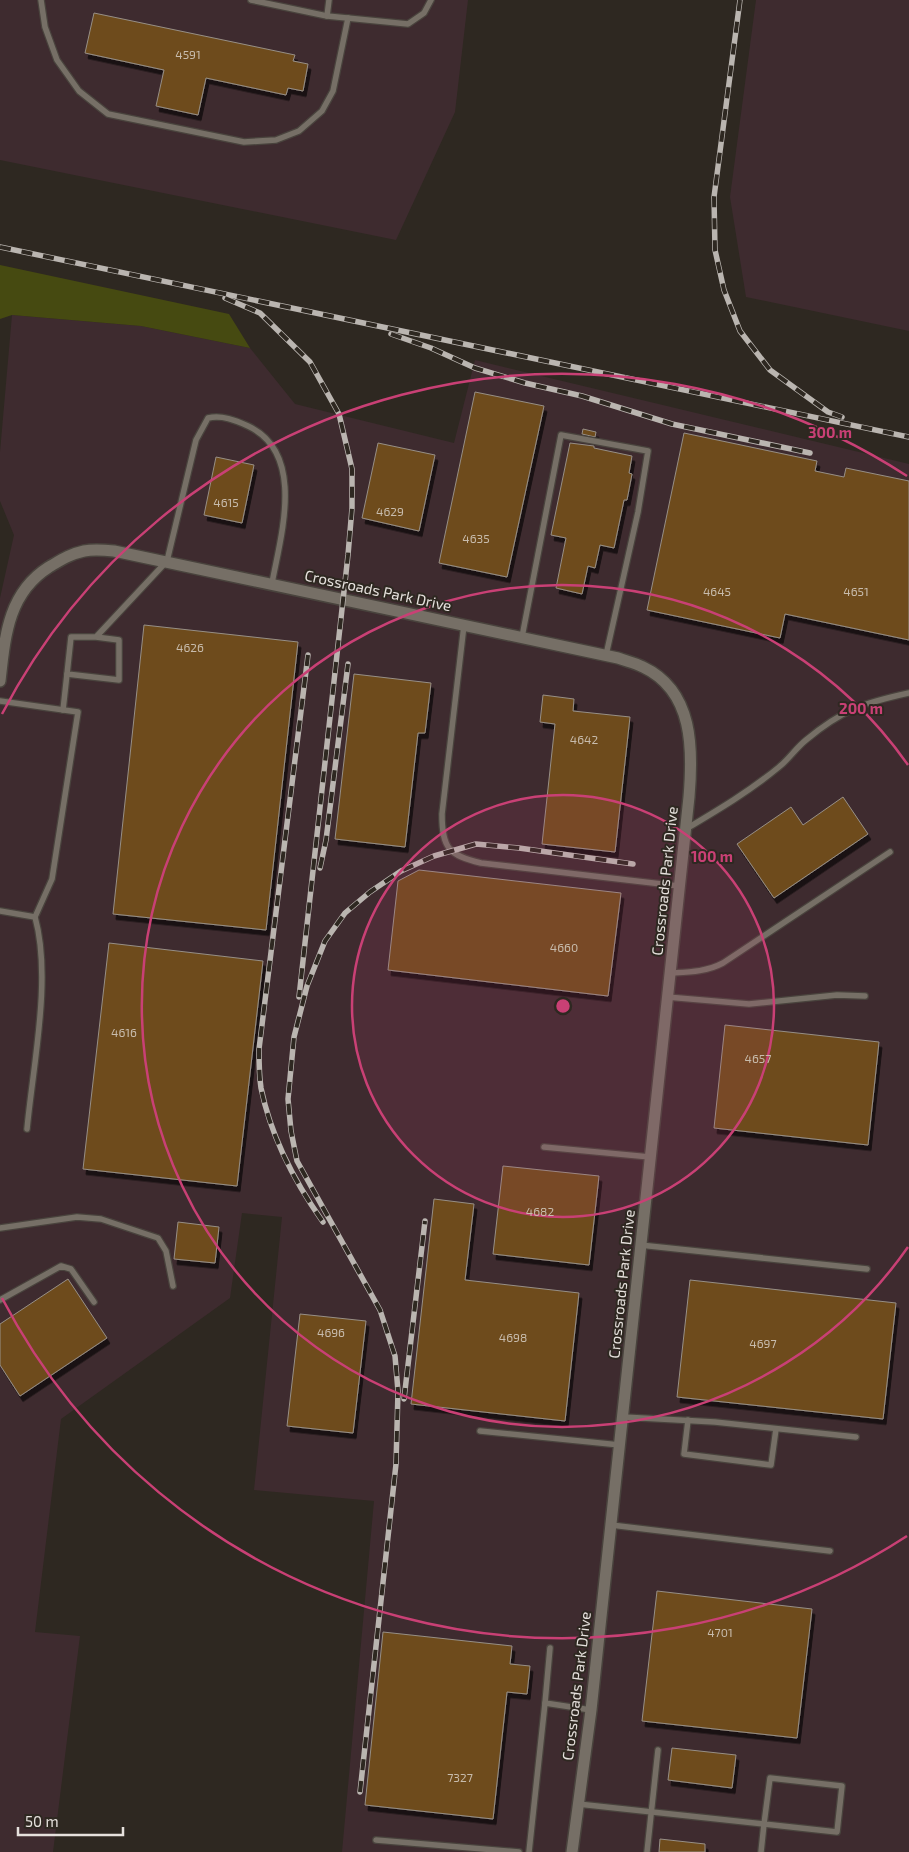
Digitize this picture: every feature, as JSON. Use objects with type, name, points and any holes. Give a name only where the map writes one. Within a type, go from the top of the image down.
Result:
[{"type":"street","name":"Crossroads Park Drive","points":[[0,681],[10,617],[20,594],[38,574],[68,555],[86,550],[114,551],[606,655],[645,668],[666,683],[680,702],[688,724],[693,756],[591,1710],[572,1852]]},
{"type":"lane","points":[[41,0],[45,27],[57,60],[79,91],[108,114],[244,142],[276,140],[292,134],[299,131],[322,111],[334,91],[348,18]]},
{"type":"lane","points":[[251,0],[327,16],[408,24],[424,13],[431,0]]},
{"type":"lane","points":[[327,16],[329,0]]},
{"type":"lane","points":[[96,637],[167,562],[196,440],[208,418],[220,416],[256,429],[276,449],[284,471],[282,530],[272,583]]},
{"type":"lane","points":[[522,637],[561,435],[648,451],[638,512],[606,655]]},
{"type":"lane","points":[[464,625],[442,814],[442,830],[446,846],[450,852],[462,858],[481,863],[679,886]]},
{"type":"lane","points":[[62,710],[72,637],[96,637],[119,640],[119,680],[67,674]]},
{"type":"lane","points":[[686,829],[734,800],[780,766],[804,741],[837,716],[868,702],[909,693]]},
{"type":"lane","points":[[0,701],[78,712],[52,879],[35,917],[43,981],[26,1128]]},
{"type":"lane","points":[[670,973],[695,972],[710,969],[723,963],[890,852]]},
{"type":"lane","points":[[0,911],[35,917]]},
{"type":"lane","points":[[667,997],[749,1004],[837,994],[865,996]]},
{"type":"lane","points":[[544,1146],[650,1157]]},
{"type":"lane","points":[[0,1228],[77,1218],[100,1219],[158,1238],[166,1251],[173,1286]]},
{"type":"lane","points":[[640,1245],[867,1269]]},
{"type":"lane","points":[[0,1300],[61,1266],[71,1269],[94,1302]]},
{"type":"lane","points":[[623,1417],[688,1420],[856,1437]]},
{"type":"lane","points":[[688,1420],[684,1454],[771,1465],[776,1429]]},
{"type":"lane","points":[[480,1431],[620,1445]]},
{"type":"lane","points":[[611,1525],[830,1551]]},
{"type":"lane","points":[[529,1852],[550,1648]]},
{"type":"lane","points":[[545,1703],[591,1710]]},
{"type":"lane","points":[[647,1852],[658,1750]]},
{"type":"lane","points":[[578,1804],[651,1812],[764,1824],[837,1832],[842,1786],[770,1778],[764,1824],[761,1852]]},
{"type":"lane","points":[[376,1840],[519,1852]]},
{"type":"shaded area","points":[[0,0],[468,0],[455,112],[396,240],[0,160]]},
{"type":"shaded area","points":[[756,0],[909,0],[909,331],[746,297],[730,197]]},
{"type":"shaded area","points":[[12,315],[141,326],[250,348],[295,404],[454,443],[475,360],[909,464],[909,1852],[342,1852],[374,1501],[254,1490],[282,1217],[242,1213],[230,1298],[61,1419],[35,1632],[80,1636],[53,1852],[0,1852],[0,598],[14,535],[0,501],[0,452]]},
{"type":"green space","points":[[0,265],[229,314],[250,348],[141,326],[12,315],[0,319]]},
{"type":"building","points":[[94,13],[295,55],[293,61],[308,64],[303,91],[288,88],[286,95],[206,78],[198,115],[156,106],[164,70],[85,53]]},
{"type":"building","points":[[475,392],[544,406],[507,577],[439,563]]},
{"type":"building","points":[[583,429],[596,432],[595,437],[582,434]]},
{"type":"building","points":[[684,433],[817,461],[815,471],[844,477],[846,468],[909,481],[909,640],[785,614],[780,638],[647,610]]},
{"type":"building","points":[[378,443],[435,455],[419,531],[362,518]]},
{"type":"building","points":[[570,443],[594,446],[594,448],[632,456],[629,473],[632,474],[627,500],[624,500],[614,548],[600,545],[595,568],[588,566],[582,594],[556,588],[566,538],[551,535]]},
{"type":"building","points":[[216,457],[254,465],[242,523],[204,515]]},
{"type":"building","points":[[144,625],[298,642],[266,930],[113,914]]},
{"type":"building","points":[[354,674],[431,683],[425,733],[418,733],[405,847],[335,839]]},
{"type":"building","points":[[543,695],[574,699],[573,711],[630,717],[615,852],[542,844],[555,724],[540,722]]},
{"type":"building","points":[[843,797],[868,834],[774,898],[737,844],[791,807],[803,825]]},
{"type":"building","points":[[419,870],[621,893],[608,996],[388,970],[398,881]]},
{"type":"building","points":[[109,943],[263,961],[237,1186],[83,1169]]},
{"type":"building","points":[[725,1025],[879,1042],[868,1145],[714,1128]]},
{"type":"building","points":[[503,1166],[599,1176],[589,1265],[493,1254]]},
{"type":"building","points":[[434,1199],[474,1204],[465,1280],[579,1293],[565,1421],[411,1404]]},
{"type":"building","points":[[178,1222],[219,1227],[215,1263],[174,1259]]},
{"type":"building","points":[[68,1279],[107,1338],[20,1396],[0,1365],[0,1324]]},
{"type":"building","points":[[690,1280],[896,1303],[883,1419],[677,1397]]},
{"type":"building","points":[[300,1314],[366,1321],[353,1433],[287,1426]]},
{"type":"building","points":[[657,1591],[812,1609],[797,1738],[642,1721]]},
{"type":"building","points":[[383,1632],[512,1646],[510,1664],[530,1666],[527,1694],[507,1692],[493,1819],[365,1805]]},
{"type":"building","points":[[672,1748],[736,1755],[732,1788],[668,1780]]},
{"type":"building","points":[[660,1839],[705,1844],[705,1852],[659,1852]]},
{"type":"railway","points":[[740,0],[714,197],[715,250],[724,290],[740,331],[770,370],[828,412],[842,417]]},
{"type":"railway","points":[[0,247],[909,437]]},
{"type":"railway","points":[[225,298],[260,313],[310,362],[339,414],[352,469],[352,508],[348,555],[299,997]]},
{"type":"railway","points":[[391,334],[431,348],[475,368],[525,383],[582,396],[672,424],[810,453]]},
{"type":"railway","points":[[308,655],[259,1049],[259,1064],[265,1106],[277,1141],[302,1191],[323,1222]]},
{"type":"railway","points":[[320,868],[326,840],[348,664]]},
{"type":"railway","points":[[360,1792],[396,1464],[398,1391],[395,1356],[380,1310],[297,1161],[291,1131],[288,1099],[294,1037],[307,986],[325,941],[345,913],[370,892],[401,871],[434,856],[476,844],[633,864]]},
{"type":"railway","points":[[404,1399],[425,1221]]}]
